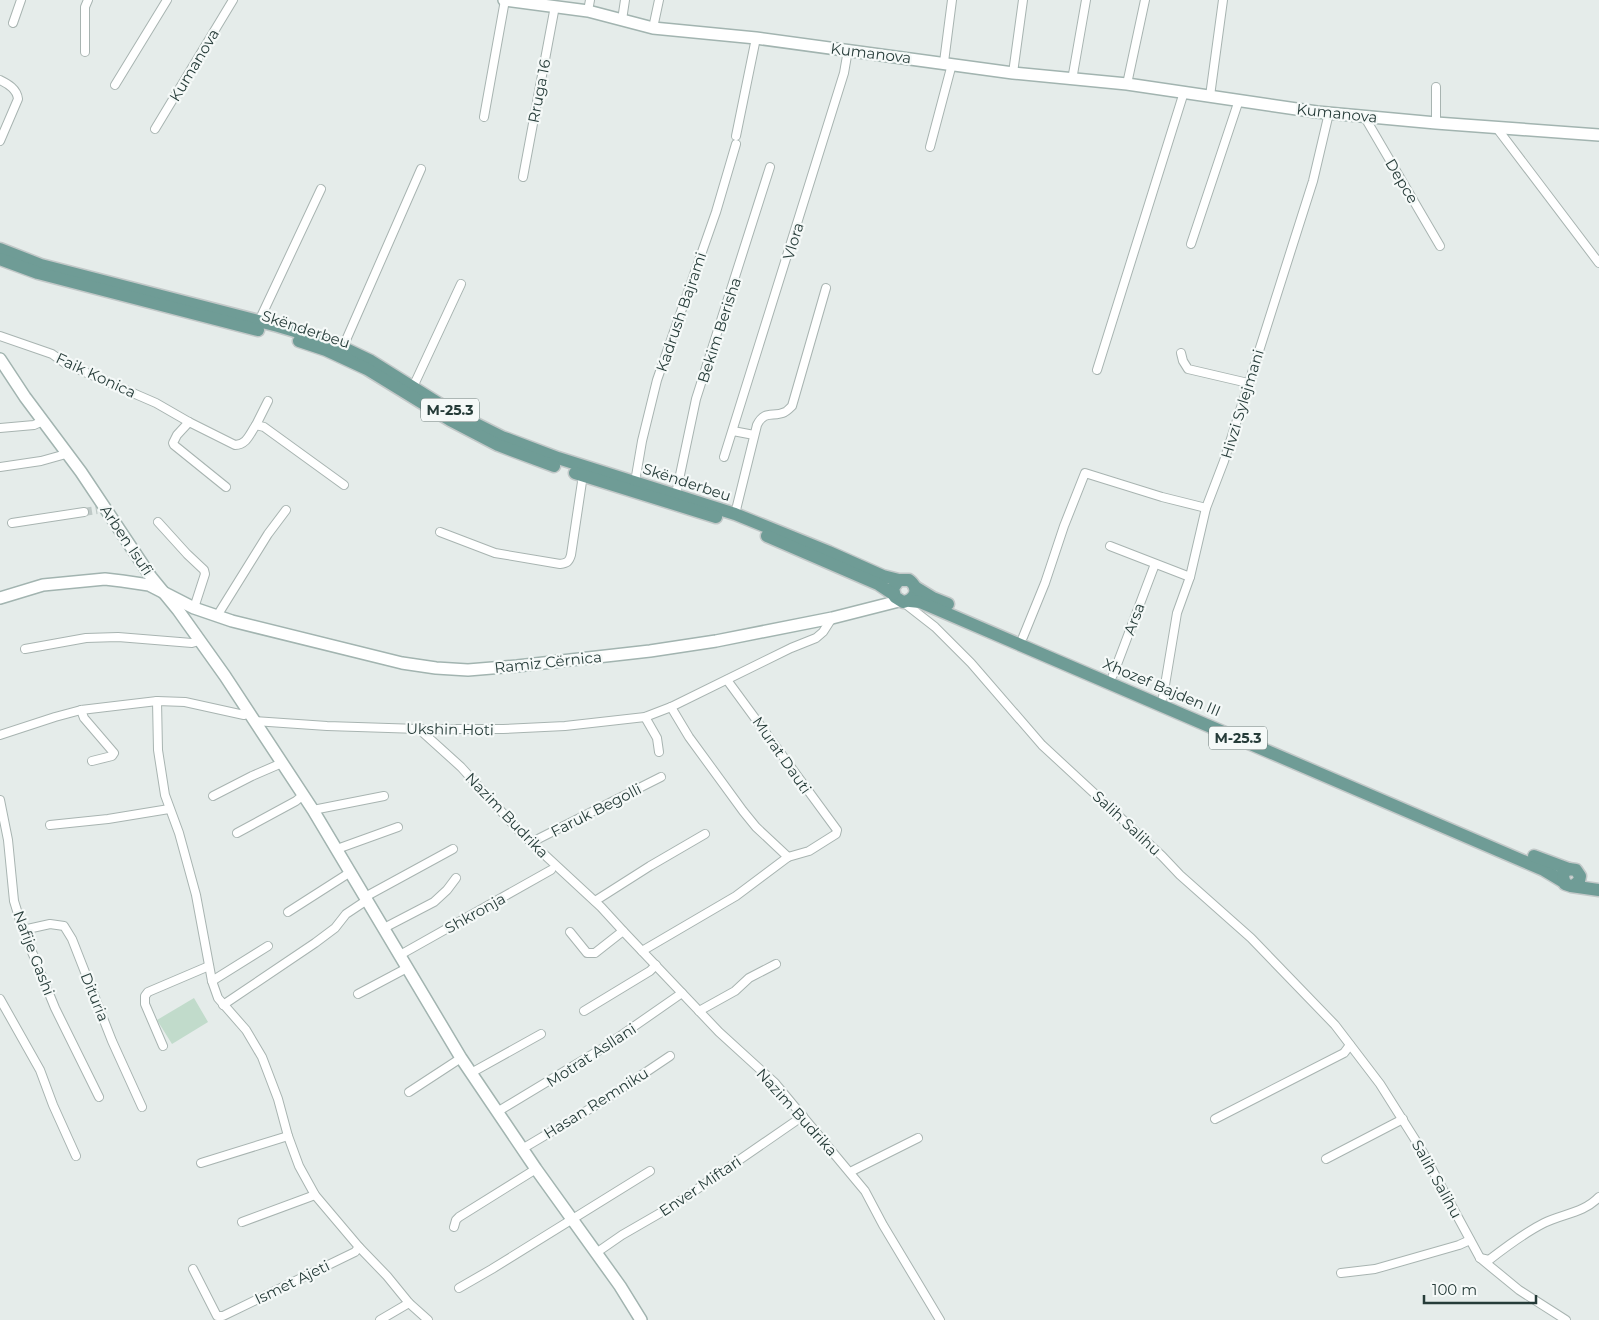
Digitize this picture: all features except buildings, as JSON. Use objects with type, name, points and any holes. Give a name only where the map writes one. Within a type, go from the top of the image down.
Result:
[{"type":"main road","name":"Skënderbeu","points":[[0,249],[41,265],[329,341],[371,361],[454,413],[502,437],[558,458],[735,514],[820,548],[883,576],[894,594]]},
{"type":"main road","name":"Skënderbeu","points":[[0,259],[38,273],[290,338],[326,350],[367,369],[450,420],[498,446],[741,526],[825,560],[894,594]]},
{"type":"main road","name":"M-25.3","points":[[894,594],[909,580],[915,587]]},
{"type":"main road","points":[[894,594],[915,594],[915,587]]},
{"type":"main road","name":"Xhozef Bajden III","points":[[915,587],[933,598],[1574,872],[1598,889]]},
{"type":"main road","name":"Xhozef Bajden III","points":[[894,594],[920,602],[1150,700],[1544,870],[1569,884],[1598,889]]},
{"type":"main road","points":[[1569,884],[1563,874],[1574,872]]},
{"type":"street","points":[[13,22],[21,0]]},
{"type":"street","points":[[85,52],[85,7],[88,0]]},
{"type":"street","points":[[115,85],[167,0]]},
{"type":"street","name":"Kumanova","points":[[155,129],[233,0]]},
{"type":"street","points":[[484,117],[505,0]]},
{"type":"street","name":"Kumanova","points":[[505,0],[556,6],[589,6],[622,20],[653,28],[756,38],[1072,80],[1127,84],[1329,113],[1599,135]]},
{"type":"street","points":[[622,20],[626,0]]},
{"type":"street","points":[[653,28],[659,0]]},
{"type":"street","points":[[930,147],[948,63],[952,0]]},
{"type":"street","points":[[1013,73],[1023,0]]},
{"type":"street","points":[[1072,80],[1086,0]]},
{"type":"street","points":[[1127,84],[1145,0]]},
{"type":"street","points":[[1210,96],[1223,0]]},
{"type":"street","name":"Rruga 16","points":[[524,177],[556,6]]},
{"type":"street","name":"Kadrush Bajrami","points":[[635,482],[642,441],[657,380],[716,212],[736,140],[756,38]]},
{"type":"street","name":"Vlora","points":[[724,457],[844,73],[848,50]]},
{"type":"street","points":[[0,80],[15,90],[18,100],[0,142]]},
{"type":"street","points":[[1436,87],[1436,123]]},
{"type":"street","points":[[1097,370],[1184,92]]},
{"type":"street","points":[[1191,244],[1239,100]]},
{"type":"street","name":"Hivzi Sylejmani","points":[[1164,697],[1177,613],[1190,577],[1206,508],[1224,461],[1313,180],[1329,113]]},
{"type":"street","name":"Depce","points":[[1364,116],[1440,246]]},
{"type":"street","points":[[1496,127],[1599,263]]},
{"type":"street","name":"Bekim Berisha","points":[[674,494],[677,490],[696,399],[770,167]]},
{"type":"street","name":"Skënderbeu","points":[[342,347],[421,169]]},
{"type":"street","points":[[258,321],[321,189]]},
{"type":"street","points":[[413,387],[461,284]]},
{"type":"street","points":[[735,514],[757,425],[760,418],[786,412],[792,406],[826,288]]},
{"type":"street","name":"Faik Konica","points":[[0,336],[52,354],[66,364],[156,403],[235,445],[241,445],[246,440],[268,401]]},
{"type":"street","points":[[1181,353],[1188,369],[1248,383]]},
{"type":"street","name":"Arben Isufi","points":[[2,366],[81,472],[100,508],[199,641],[252,717]]},
{"type":"street","points":[[0,428],[34,425],[43,421]]},
{"type":"street","points":[[189,422],[177,435],[173,443],[174,445],[226,487]]},
{"type":"street","points":[[256,425],[264,427],[278,436],[344,485]]},
{"type":"street","points":[[733,430],[754,436]]},
{"type":"street","points":[[0,467],[41,461],[66,454]]},
{"type":"street","points":[[1024,637],[1085,473],[1162,497],[1206,508]]},
{"type":"street","points":[[440,532],[495,553],[566,564],[571,555],[583,475]]},
{"type":"street","points":[[217,616],[268,534],[286,510]]},
{"type":"street","points":[[12,523],[84,512]]},
{"type":"street","points":[[158,522],[204,570],[205,574],[194,608]]},
{"type":"street","points":[[1110,546],[1190,577]]},
{"type":"street","name":"Arsa","points":[[1113,675],[1156,564]]},
{"type":"street","name":"Ramiz Cërnica","points":[[0,598],[43,585],[105,579],[149,585],[194,608],[239,623],[402,663],[468,670],[650,651],[769,631],[832,618],[894,594]]},
{"type":"street","name":"Salih Salihu","points":[[894,594],[935,627],[971,663],[1042,745],[1149,843],[1180,875],[1251,938],[1335,1025],[1380,1084],[1422,1148],[1480,1258]]},
{"type":"street","name":"Ukshin Hoti","points":[[0,735],[81,710],[157,701],[185,702],[252,717],[327,726],[503,729],[584,724],[645,717],[671,708],[791,648],[816,638],[823,632],[832,618]]},
{"type":"street","points":[[25,649],[94,637],[118,636],[192,643],[199,641]]},
{"type":"street","name":"Murat Dauti","points":[[728,680],[837,830],[836,834],[809,851],[788,857]]},
{"type":"street","points":[[157,701],[158,750],[162,777],[169,809],[179,833],[196,895],[212,981],[218,998],[246,1030],[262,1057],[278,1099],[288,1136],[299,1166],[315,1194],[359,1248],[387,1276],[409,1303],[428,1320]]},
{"type":"street","points":[[642,951],[736,896],[788,857],[742,812],[671,708]]},
{"type":"street","points":[[81,710],[84,718],[114,753],[112,756],[92,761]]},
{"type":"street","points":[[252,717],[314,810],[461,1058],[522,1149],[620,1286],[641,1320]]},
{"type":"street","points":[[645,717],[657,738],[659,752]]},
{"type":"street","name":"Nazim Budrika","points":[[419,729],[461,767],[520,832],[595,901],[699,1011],[775,1084],[865,1190],[883,1225],[940,1320]]},
{"type":"street","points":[[213,796],[282,763]]},
{"type":"street","name":"Faruk Begolli","points":[[532,842],[661,777]]},
{"type":"street","points":[[237,833],[303,795]]},
{"type":"street","points":[[314,810],[384,796]]},
{"type":"street","name":"Nafije Gashi","points":[[0,800],[8,840],[14,901],[23,930],[55,1008],[99,1097]]},
{"type":"street","points":[[50,825],[108,819],[169,809]]},
{"type":"street","points":[[337,850],[398,827]]},
{"type":"street","points":[[595,901],[705,834]]},
{"type":"street","points":[[223,1005],[315,943],[335,928],[346,914],[366,898],[453,849]]},
{"type":"street","name":"Shkronja","points":[[400,955],[551,870]]},
{"type":"street","points":[[288,912],[350,873]]},
{"type":"street","points":[[384,928],[434,902],[456,878]]},
{"type":"street","name":"Dituria","points":[[23,930],[50,924],[64,926],[72,939],[112,1041],[142,1107]]},
{"type":"street","points":[[570,932],[587,954],[595,954],[623,931]]},
{"type":"street","points":[[212,981],[268,946]]},
{"type":"street","points":[[699,1011],[735,991],[749,978],[776,964]]},
{"type":"street","points":[[584,1011],[650,971],[656,965]]},
{"type":"street","points":[[163,1046],[145,1004],[144,996],[148,992],[209,966]]},
{"type":"street","points":[[358,994],[407,968]]},
{"type":"street","name":"Motrat Asllani","points":[[497,1112],[603,1048],[682,993]]},
{"type":"street","points":[[0,1000],[40,1070],[53,1105],[76,1156]]},
{"type":"street","points":[[471,1073],[541,1034]]},
{"type":"street","points":[[1215,1119],[1344,1053],[1350,1045]]},
{"type":"street","name":"Hasan Remniku","points":[[522,1149],[603,1101],[670,1056]]},
{"type":"street","points":[[409,1092],[461,1058]]},
{"type":"street","name":"Enver Miftari","points":[[596,1253],[622,1235],[674,1205],[803,1116]]},
{"type":"street","points":[[1326,1159],[1403,1119]]},
{"type":"street","points":[[201,1163],[288,1136]]},
{"type":"street","points":[[850,1172],[918,1138]]},
{"type":"street","points":[[454,1227],[459,1217],[536,1169]]},
{"type":"street","points":[[459,1288],[650,1171]]},
{"type":"street","points":[[242,1222],[315,1194]]},
{"type":"street","points":[[1480,1258],[1489,1260],[1527,1232],[1563,1214],[1580,1211],[1599,1197]]},
{"type":"street","points":[[1341,1273],[1375,1269],[1459,1245],[1470,1240]]},
{"type":"street","name":"Ismet Ajeti","points":[[193,1269],[217,1316],[223,1316],[355,1252],[359,1248]]},
{"type":"street","points":[[1480,1258],[1519,1290],[1566,1320]]},
{"type":"street","points":[[380,1320],[409,1303]]},
{"type":"green space","points":[[194,998],[208,1022],[172,1044],[157,1020]]},
{"type":"tunnel","points":[[84,512],[97,510]]}]
